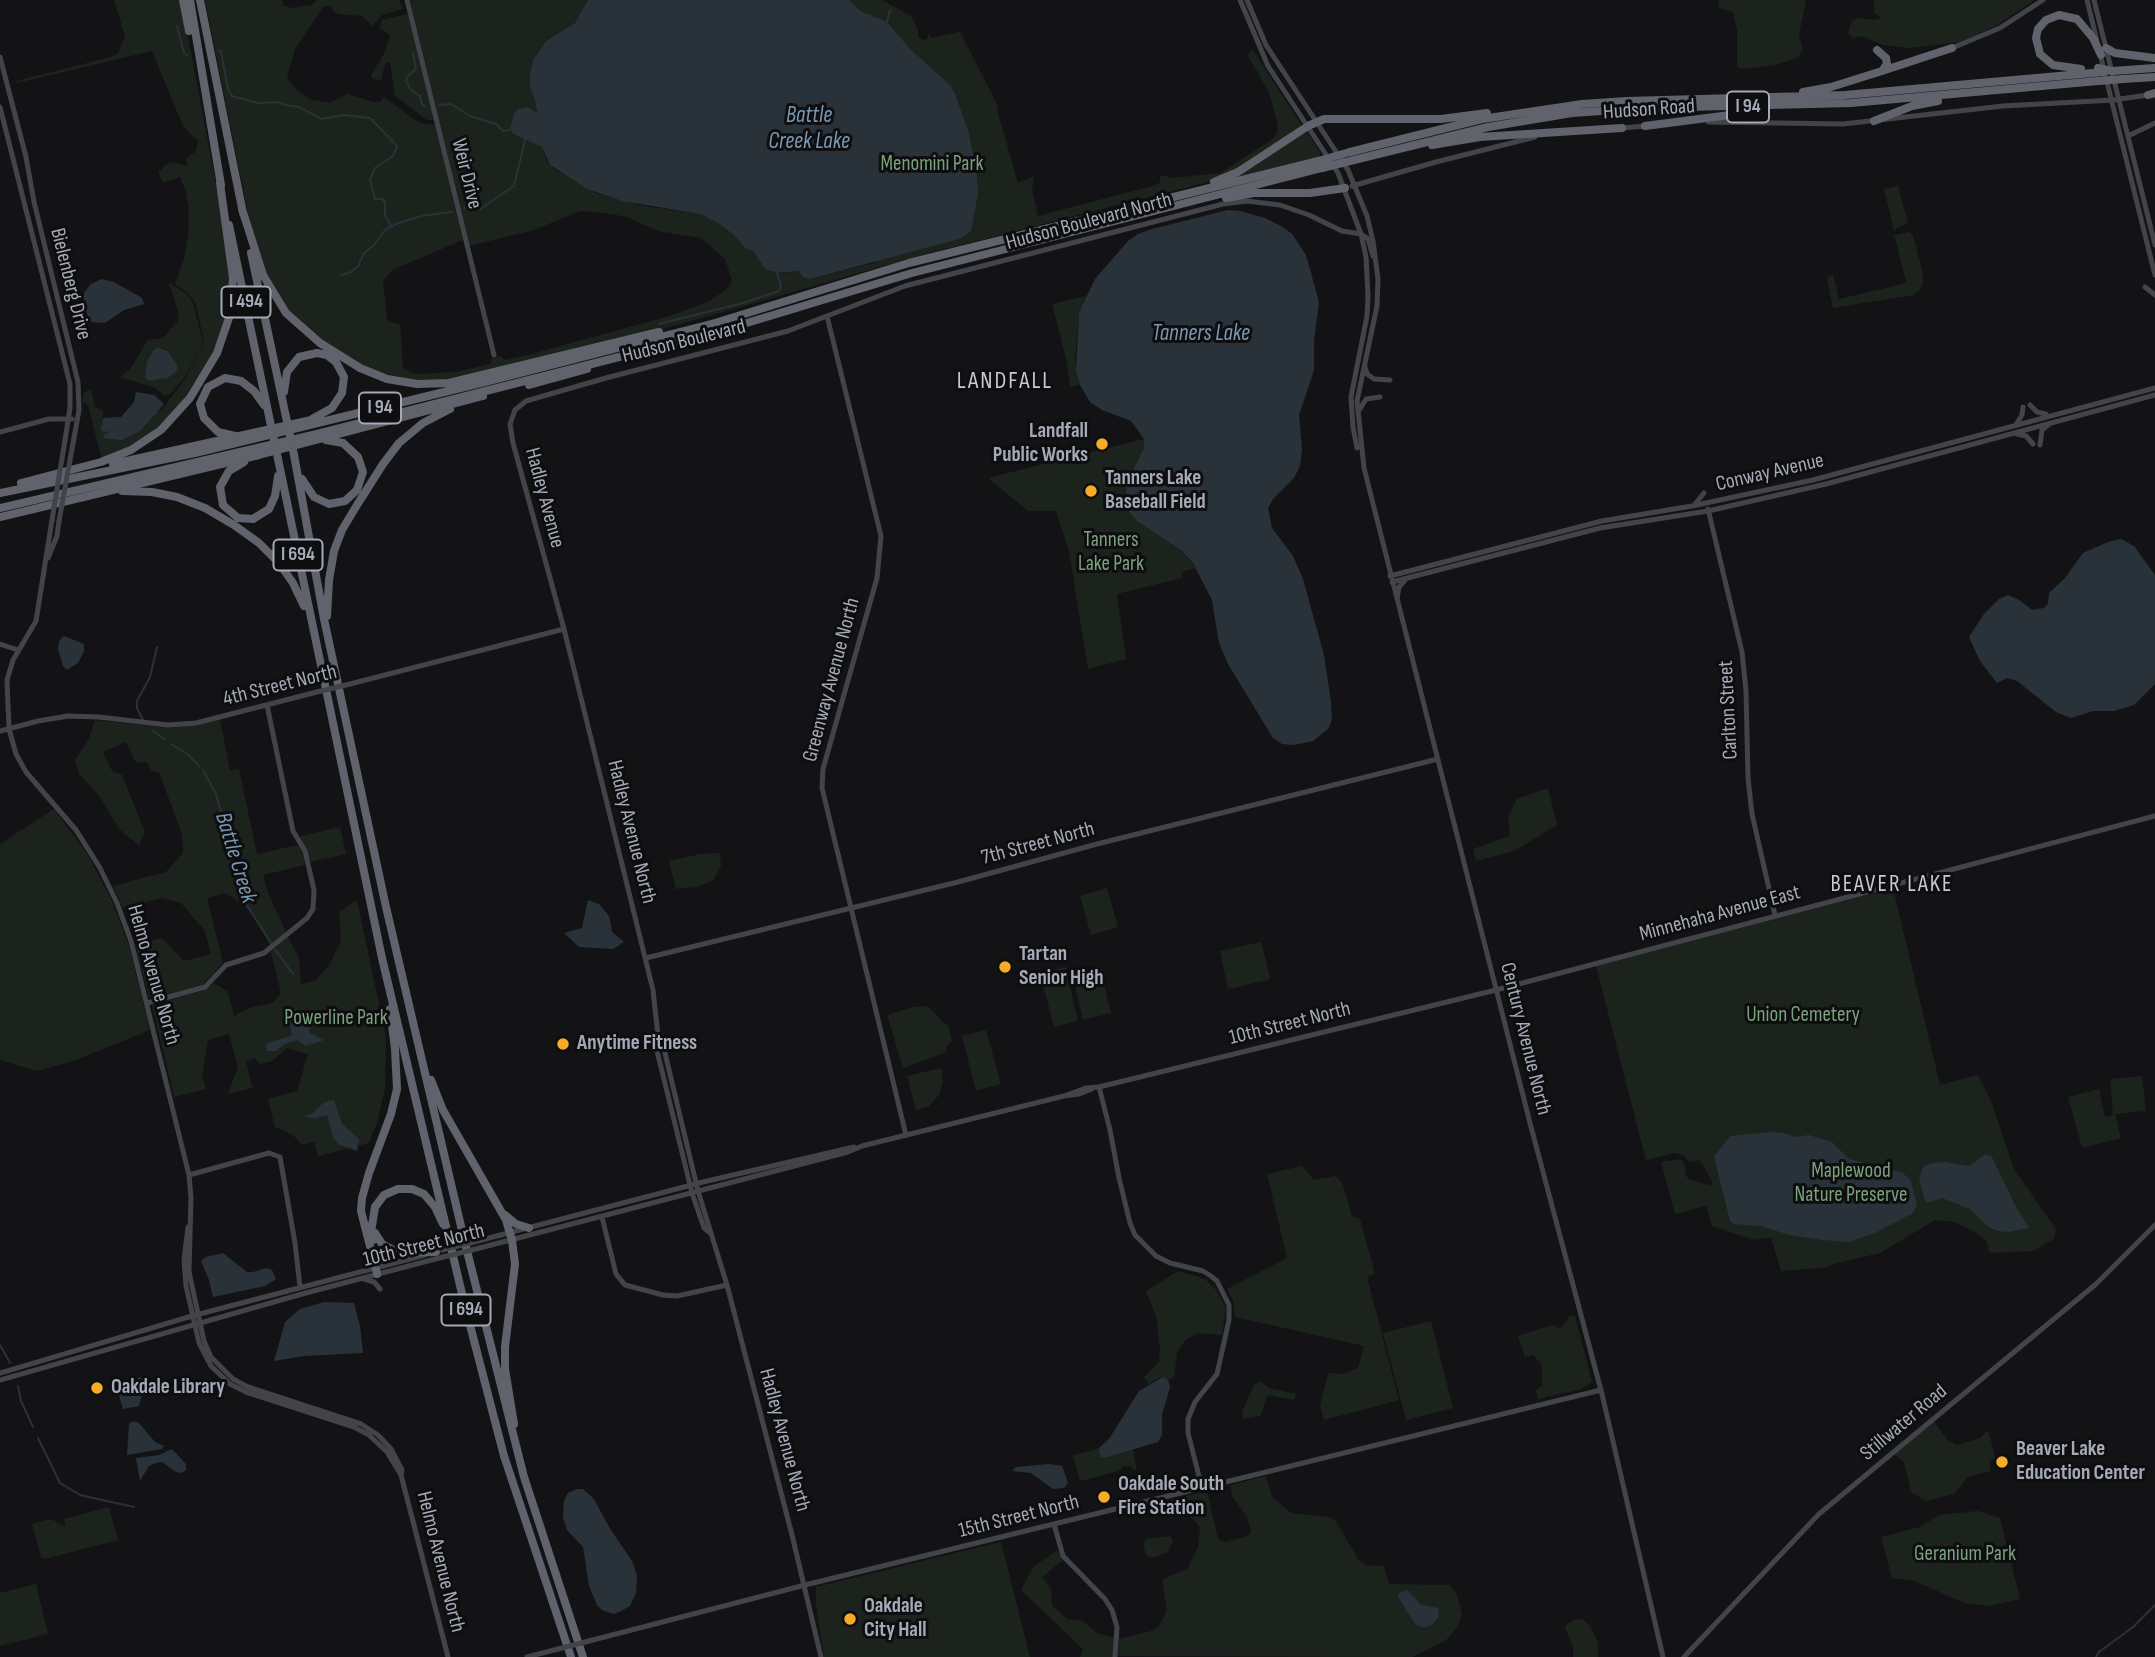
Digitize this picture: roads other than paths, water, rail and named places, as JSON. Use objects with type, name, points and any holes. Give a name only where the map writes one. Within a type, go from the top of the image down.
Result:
[{"type":"highway","points":[[183,0],[203,85]]},
{"type":"highway","name":"I 494","points":[[190,0],[220,183],[270,421]]},
{"type":"highway","name":"I 494","points":[[200,0],[294,458]]},
{"type":"highway","points":[[2119,74],[2097,74],[2048,62],[2037,48],[2038,29],[2054,16],[2073,17],[2081,23],[2103,52],[2155,58]]},
{"type":"highway","points":[[1786,98],[1831,87],[1952,48]]},
{"type":"highway","points":[[1877,50],[1886,58],[1887,64],[1882,71]]},
{"type":"highway","name":"I 94","points":[[2119,74],[2155,68]]},
{"type":"highway","name":"I 94","points":[[1352,156],[1401,148],[1503,124],[1584,112],[1637,108],[1830,104],[1986,92],[2097,74]]},
{"type":"highway","name":"I 94","points":[[0,491],[151,463],[304,428],[675,334],[909,263],[1352,156],[1464,123],[1582,104],[1627,101],[1786,98],[2097,74],[2155,77]]},
{"type":"highway","points":[[1874,121],[1920,104],[1971,97],[1986,92]]},
{"type":"highway","points":[[1645,126],[1830,104]]},
{"type":"highway","points":[[1150,203],[1238,172],[1308,126],[1330,118],[1440,119],[1508,111],[1525,112]]},
{"type":"highway","points":[[1401,148],[1419,148],[1480,137],[1584,128],[1622,128]]},
{"type":"highway","name":"I 94","points":[[0,508],[317,434],[717,332],[912,273],[1158,211],[1320,164]]},
{"type":"highway","points":[[0,491],[101,462],[131,450],[155,435],[190,398],[214,361],[230,316],[233,278],[220,183]]},
{"type":"highway","points":[[1158,211],[1254,193],[1310,193],[1345,188]]},
{"type":"highway","points":[[242,209],[262,275],[279,304],[307,334],[345,359],[382,377],[417,384],[449,383],[758,310]]},
{"type":"highway","points":[[285,413],[284,383],[290,366],[299,357],[309,353],[330,357],[343,373],[342,393],[328,411],[302,422]]},
{"type":"highway","points":[[0,517],[320,440],[494,393],[569,376],[621,356]]},
{"type":"highway","points":[[22,483],[245,436],[508,369]]},
{"type":"highway","points":[[245,436],[220,433],[204,418],[200,406],[202,398],[208,387],[217,381],[225,378],[241,380],[262,401],[270,421]]},
{"type":"highway","points":[[326,628],[329,580],[336,547],[345,525],[390,453],[412,432],[436,416],[489,398],[494,393]]},
{"type":"highway","name":"I 694","points":[[270,421],[382,958],[450,1239],[501,1446],[571,1657]]},
{"type":"highway","points":[[294,458],[305,486],[318,500],[332,504],[348,499],[361,482],[363,472],[360,460],[352,449],[342,443],[320,440]]},
{"type":"highway","points":[[259,455],[236,466],[224,477],[220,487],[220,499],[233,516],[244,520],[253,519],[269,509],[276,493],[279,464]]},
{"type":"highway","name":"I 694","points":[[294,458],[326,628],[383,896],[492,1354],[521,1465],[583,1657]]},
{"type":"highway","points":[[71,500],[113,492],[143,491],[177,497],[212,512],[255,540],[279,563],[299,593],[315,642]]},
{"type":"highway","points":[[378,1270],[361,1212],[362,1198],[391,1114],[397,1073],[382,958]]},
{"type":"highway","points":[[419,1050],[443,1110],[501,1212],[511,1237],[514,1264],[505,1369],[521,1465]]},
{"type":"highway","points":[[378,1270],[371,1224],[375,1206],[384,1195],[398,1189],[412,1189],[424,1194],[435,1207],[450,1239]]},
{"type":"highway","points":[[501,1212],[516,1224],[529,1228]]},
{"type":"highway","points":[[371,1224],[378,1239],[393,1252],[407,1255],[440,1253]]},
{"type":"street","name":"Weir Drive","points":[[407,0],[494,355]]},
{"type":"street","name":"Century Avenue North","points":[[1240,0],[1268,66],[1345,188],[1361,234],[1367,274],[1368,306],[1354,374],[1353,426],[1601,1390],[1665,1657]]},
{"type":"street","name":"Century Avenue North","points":[[1247,0],[1266,45],[1342,159],[1355,186],[1373,241],[1378,279],[1375,318],[1357,401],[1364,468]]},
{"type":"street","points":[[1952,48],[2000,28],[2043,0]]},
{"type":"street","points":[[2087,0],[2128,136],[2155,245]]},
{"type":"street","points":[[2094,0],[2103,52]]},
{"type":"street","name":"Bielenberg Drive","points":[[0,57],[80,399],[78,420],[56,520]]},
{"type":"street","name":"Hudson Road","points":[[1345,188],[1519,140],[1563,133],[1721,121],[1808,124],[1874,121],[2003,106],[2116,100],[2153,94]]},
{"type":"street","points":[[2116,100],[2123,147],[2153,257],[2155,275]]},
{"type":"street","name":"Bielenberg Drive","points":[[0,107],[68,376],[71,398],[56,520]]},
{"type":"street","points":[[2123,147],[2128,136],[2155,123]]},
{"type":"street","name":"Hudson Boulevard North","points":[[827,316],[905,286],[1227,203],[1255,201],[1280,205],[1310,215],[1342,232],[1361,234]]},
{"type":"street","points":[[1342,232],[1353,228],[1357,220]]},
{"type":"street","points":[[1361,234],[1368,239],[1378,279]]},
{"type":"street","points":[[2145,287],[2155,295]]},
{"type":"street","name":"Hudson Boulevard","points":[[547,396],[625,372],[784,332],[827,316]]},
{"type":"street","name":"Greenway Avenue North","points":[[827,316],[881,536],[879,568],[822,777],[824,796],[906,1135]]},
{"type":"street","points":[[1363,364],[1370,377],[1390,380]]},
{"type":"street","name":"Conway Avenue","points":[[1391,579],[1405,572],[1602,521],[1693,506],[1707,507],[2053,414],[2145,394],[2155,388]]},
{"type":"street","name":"Conway Avenue","points":[[1391,579],[1412,577],[1600,528],[1851,478],[2107,408],[2107,404],[2142,394],[2155,397]]},
{"type":"street","name":"Hadley Avenue","points":[[547,396],[526,401],[517,407],[512,415],[511,432],[564,629]]},
{"type":"street","points":[[1358,419],[1361,405],[1366,399],[1380,397]]},
{"type":"street","points":[[2013,425],[2027,406],[2040,414],[2053,414]]},
{"type":"street","points":[[0,432],[49,419],[78,420]]},
{"type":"street","points":[[2011,433],[2021,434],[2036,444],[2042,430],[2052,422]]},
{"type":"street","points":[[1693,506],[1704,493]]},
{"type":"street","name":"Carlton Street","points":[[1707,507],[1742,652],[1752,814],[1775,915]]},
{"type":"street","name":"Helmo Avenue North","points":[[56,520],[36,621],[18,650],[7,680],[9,729],[16,754],[26,772],[76,830],[109,887],[131,941],[190,1175],[191,1198],[184,1260],[186,1286],[207,1360],[230,1384],[246,1392],[363,1431],[387,1452],[401,1475],[447,1657]]},
{"type":"street","points":[[1388,566],[1405,572]]},
{"type":"street","points":[[1397,602],[1399,586],[1412,577]]},
{"type":"street","name":"4th Street North","points":[[0,731],[49,719],[82,716],[177,725],[210,720],[564,629]]},
{"type":"street","name":"Hadley Avenue North","points":[[564,629],[656,1003],[659,1045],[657,1051],[704,1228],[709,1232],[727,1285],[821,1657]]},
{"type":"street","points":[[0,644],[18,650]]},
{"type":"street","points":[[147,1003],[205,987],[226,965],[264,953],[306,919],[313,910],[314,892],[305,853],[293,831],[267,705]]},
{"type":"street","name":"7th Street North","points":[[646,958],[1438,759]]},
{"type":"street","name":"Minnehaha Avenue East","points":[[1496,990],[2155,816]]},
{"type":"street","name":"10th Street North","points":[[511,1237],[529,1228],[846,1148],[1070,1096],[1496,990]]},
{"type":"street","points":[[1099,1087],[1135,1235],[1156,1256],[1211,1276],[1217,1281],[1229,1305],[1229,1320],[1217,1374],[1195,1402],[1188,1419],[1188,1433],[1202,1488]]},
{"type":"street","points":[[190,1175],[272,1153],[280,1157],[300,1287]]},
{"type":"street","name":"10th Street North","points":[[0,1373],[300,1287],[602,1217],[694,1188]]},
{"type":"street","points":[[602,1217],[616,1274],[623,1284],[677,1296],[727,1285]]},
{"type":"street","name":"Stillwater Road","points":[[1684,1657],[1819,1514],[2096,1284],[2155,1225]]},
{"type":"street","name":"10th Street North","points":[[0,1380],[358,1279],[378,1270]]},
{"type":"street","points":[[358,1279],[372,1281],[380,1289]]},
{"type":"street","name":"15th Street North","points":[[527,1657],[804,1585],[1601,1390]]},
{"type":"street","points":[[1054,1524],[1064,1557],[1112,1610],[1117,1626],[1115,1657]]},
{"type":"water","name":"Battle Creek Lake","points":[[588,0],[849,0],[860,11],[887,22],[909,48],[950,85],[955,94],[968,130],[977,173],[978,194],[971,231],[959,239],[810,279],[803,277],[799,271],[777,273],[765,269],[754,252],[745,248],[734,235],[700,214],[622,201],[587,189],[550,165],[542,147],[513,134],[510,128],[514,113],[519,109],[528,107],[537,113],[530,89],[533,60],[546,41],[575,23]]},
{"type":"water","name":"Tanners Lake","points":[[1228,210],[1265,218],[1292,234],[1306,255],[1319,302],[1314,340],[1314,370],[1299,415],[1302,449],[1300,466],[1294,478],[1273,499],[1268,508],[1272,528],[1293,556],[1303,579],[1324,655],[1331,702],[1332,720],[1328,729],[1313,741],[1294,745],[1282,744],[1273,738],[1228,664],[1219,643],[1212,600],[1193,563],[1181,550],[1137,521],[1129,512],[1125,486],[1144,448],[1144,439],[1131,421],[1102,410],[1090,402],[1080,385],[1076,370],[1079,314],[1082,306],[1095,279],[1128,241],[1152,229]]},
{"type":"water","points":[[102,279],[114,282],[142,298],[144,304],[124,310],[105,323],[91,322],[84,307],[84,293],[91,284]]},
{"type":"water","points":[[158,347],[168,351],[178,370],[168,378],[148,381],[145,376],[147,362]]},
{"type":"water","points":[[136,392],[154,395],[164,404],[140,431],[121,440],[104,438],[103,435],[110,432],[101,431],[103,418],[121,417],[134,402]]},
{"type":"water","points":[[2121,539],[2134,546],[2155,575],[2155,684],[2134,705],[2114,711],[2093,711],[2071,718],[2056,712],[2017,681],[2007,678],[1997,683],[1980,661],[1969,637],[1984,614],[1999,599],[2008,595],[2032,610],[2044,608],[2048,604],[2049,593],[2065,578],[2083,553]]},
{"type":"water","points":[[64,636],[84,644],[84,651],[78,663],[67,670],[63,666],[58,649],[59,641]]},
{"type":"water","points":[[588,900],[599,904],[609,916],[612,932],[624,942],[613,949],[579,947],[564,933],[582,928]]},
{"type":"water","points":[[292,1008],[311,1019],[309,1033],[324,1040],[306,1046],[297,1040],[284,1044],[276,1051],[267,1051],[266,1044],[292,1035],[287,1011]]},
{"type":"water","points":[[334,1100],[342,1124],[359,1139],[357,1151],[338,1144],[333,1137],[327,1115],[304,1117],[313,1113],[324,1102]]},
{"type":"water","points":[[1771,1132],[1794,1137],[1809,1135],[1832,1142],[1849,1159],[1902,1172],[1911,1181],[1917,1205],[1913,1213],[1875,1233],[1849,1242],[1789,1235],[1761,1226],[1734,1224],[1730,1221],[1714,1157],[1730,1136]]},
{"type":"water","points":[[1985,1154],[1992,1157],[2029,1228],[1997,1231],[1986,1225],[1970,1209],[1942,1198],[1927,1203],[1924,1198],[1919,1179],[1923,1167],[1945,1162],[1970,1166]]},
{"type":"water","points":[[223,1253],[247,1272],[266,1268],[272,1270],[276,1279],[265,1286],[213,1297],[201,1261]]},
{"type":"water","points":[[324,1302],[354,1303],[363,1353],[304,1356],[274,1361],[285,1322],[300,1309]]},
{"type":"water","points":[[140,1377],[145,1383],[139,1406],[123,1409],[117,1388]]},
{"type":"water","points":[[1163,1377],[1168,1380],[1170,1387],[1162,1415],[1162,1435],[1158,1442],[1101,1457],[1098,1449],[1109,1439],[1139,1391]]},
{"type":"water","points":[[133,1421],[139,1423],[155,1442],[164,1446],[162,1449],[127,1455],[129,1424]]},
{"type":"water","points":[[172,1449],[186,1464],[186,1470],[176,1472],[162,1462],[156,1463],[149,1466],[140,1481],[136,1458],[159,1455]]},
{"type":"water","points":[[1049,1464],[1062,1466],[1068,1483],[1064,1488],[1053,1489],[1031,1473],[1012,1471],[1016,1467]]},
{"type":"water","points":[[583,1489],[594,1499],[632,1561],[637,1576],[636,1593],[630,1606],[614,1614],[597,1605],[589,1586],[583,1547],[567,1530],[563,1517],[564,1501],[568,1493]]},
{"type":"water","points":[[1407,1590],[1421,1605],[1438,1608],[1439,1617],[1433,1624],[1424,1628],[1415,1624],[1398,1597],[1399,1593]]},
{"type":"waterway","name":"Battle Creek","points":[[887,22],[890,10]]},
{"type":"waterway","points":[[177,26],[184,53],[187,55]]},
{"type":"waterway","points":[[218,50],[221,52],[228,89],[232,96],[258,103],[278,102],[299,107],[322,119],[344,115],[370,118],[373,121],[397,146],[393,156],[375,168],[370,180],[375,199],[385,202],[385,215],[391,226]]},
{"type":"waterway","points":[[413,53],[416,69],[406,80],[425,106]]},
{"type":"waterway","points":[[439,105],[451,104],[470,116],[496,124],[503,131],[510,130]]},
{"type":"waterway","points":[[464,208],[476,206],[480,209],[514,186],[525,140]]},
{"type":"waterway","points":[[341,275],[358,266],[364,253],[385,230],[421,216],[452,212]]},
{"type":"waterway","points":[[659,324],[779,291],[781,285],[777,273]]},
{"type":"waterway","name":"Battle Creek","points":[[143,720],[137,708],[137,701],[150,677],[157,647]]},
{"type":"waterway","name":"Battle Creek","points":[[153,731],[164,739]]},
{"type":"waterway","name":"Battle Creek","points":[[171,744],[187,754],[200,767]]},
{"type":"waterway","name":"Battle Creek","points":[[203,770],[216,794],[246,904],[271,943]]},
{"type":"waterway","name":"Battle Creek","points":[[275,949],[293,974]]},
{"type":"waterway","points":[[0,1345],[10,1363]]},
{"type":"waterway","points":[[18,1386],[21,1401],[33,1427]]},
{"type":"waterway","points":[[38,1438],[60,1483],[80,1495],[134,1507]]},
{"type":"waterway","points":[[2096,1657],[2155,1605]]},
{"type":"place","name":"Landfall Public Works","points":[[1102,444]]},
{"type":"place","name":"Tanners Lake Baseball Field","points":[[1091,491]]},
{"type":"place","name":"Tartan Senior High","points":[[1005,967]]},
{"type":"place","name":"Anytime Fitness","points":[[563,1044]]},
{"type":"place","name":"Oakdale Library","points":[[97,1388]]},
{"type":"place","name":"Beaver Lake Education Center","points":[[2002,1462]]},
{"type":"place","name":"Oakdale South Fire Station","points":[[1104,1497]]},
{"type":"place","name":"Oakdale City Hall","points":[[850,1619]]},
{"type":"district","name":"LANDFALL","points":[[1005,382]]},
{"type":"district","name":"BEAVER LAKE","points":[[1892,885]]},
{"type":"park label","name":"Menomini Park","points":[[932,165]]},
{"type":"park label","name":"Tanners Lake Park","points":[[1111,553]]},
{"type":"park label","name":"Union Cemetery","points":[[1803,1016]]},
{"type":"park label","name":"Powerline Park","points":[[336,1019]]},
{"type":"park label","name":"Maplewood Nature Preserve","points":[[1851,1184]]},
{"type":"park label","name":"Geranium Park","points":[[1965,1555]]}]
